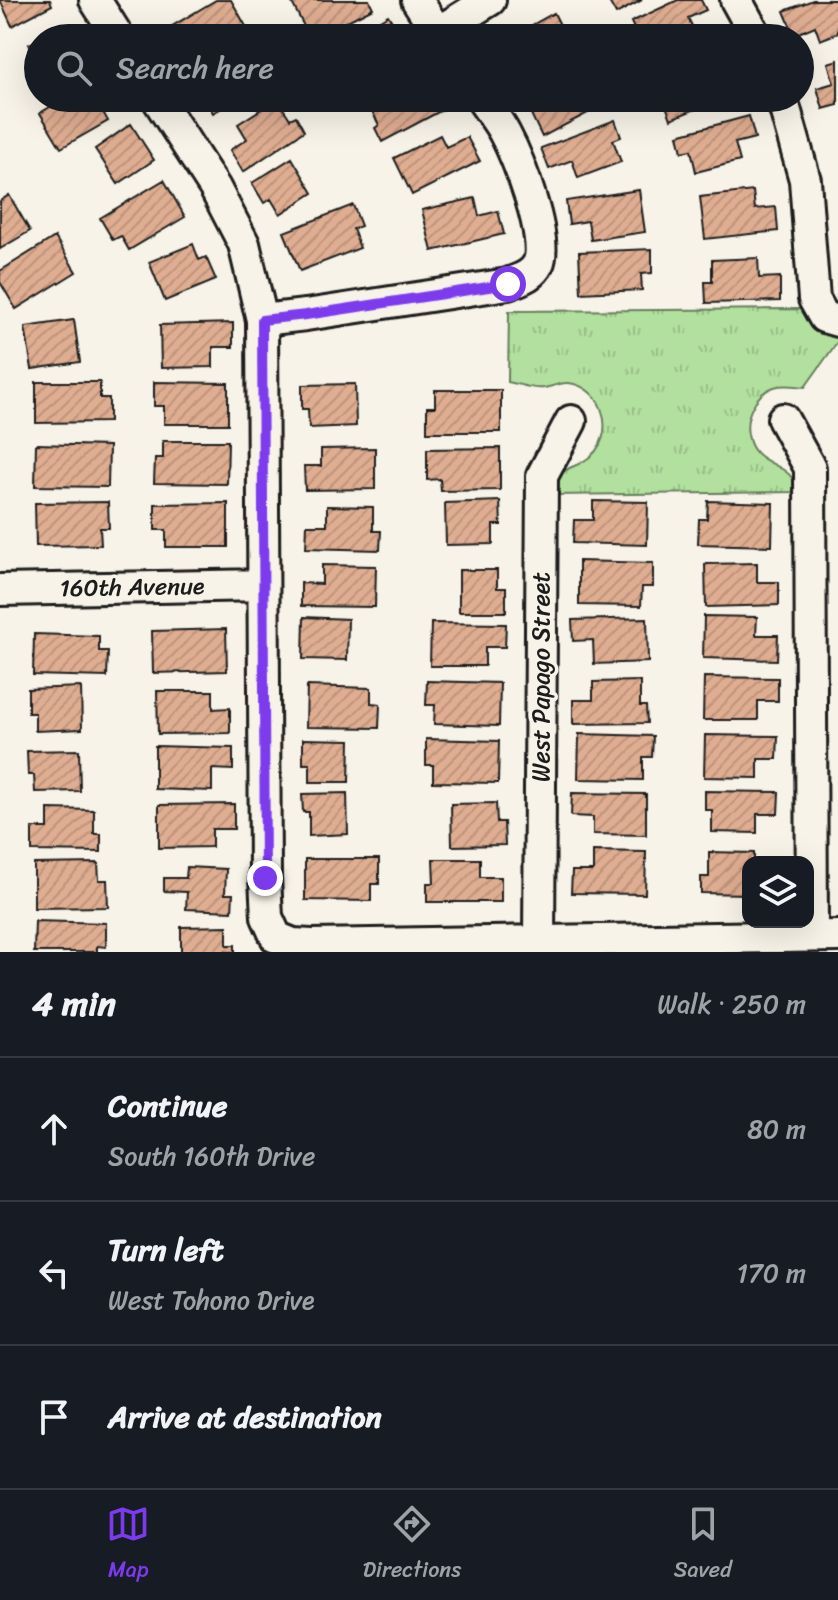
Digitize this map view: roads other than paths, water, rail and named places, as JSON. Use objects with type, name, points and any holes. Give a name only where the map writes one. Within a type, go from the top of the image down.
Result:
[{"type":"street","points":[[95,0],[110,24]]},
{"type":"street","points":[[417,0],[432,24]]},
{"type":"street","points":[[455,24],[490,0]]},
{"type":"street","points":[[736,0],[749,24]]},
{"type":"street","points":[[166,112],[215,188],[244,244],[262,320],[266,904],[267,917],[276,937],[293,944],[312,945],[825,936],[810,468],[783,419]]},
{"type":"street","points":[[262,320],[508,284],[530,275],[539,261],[539,238],[529,188],[505,133],[491,112]]},
{"type":"street","points":[[786,112],[805,180],[814,299],[831,319]]},
{"type":"street","name":"West Papago Street","points":[[539,941],[542,476],[571,421]]},
{"type":"street","name":"160th Avenue","points":[[0,590],[263,585]]}]
